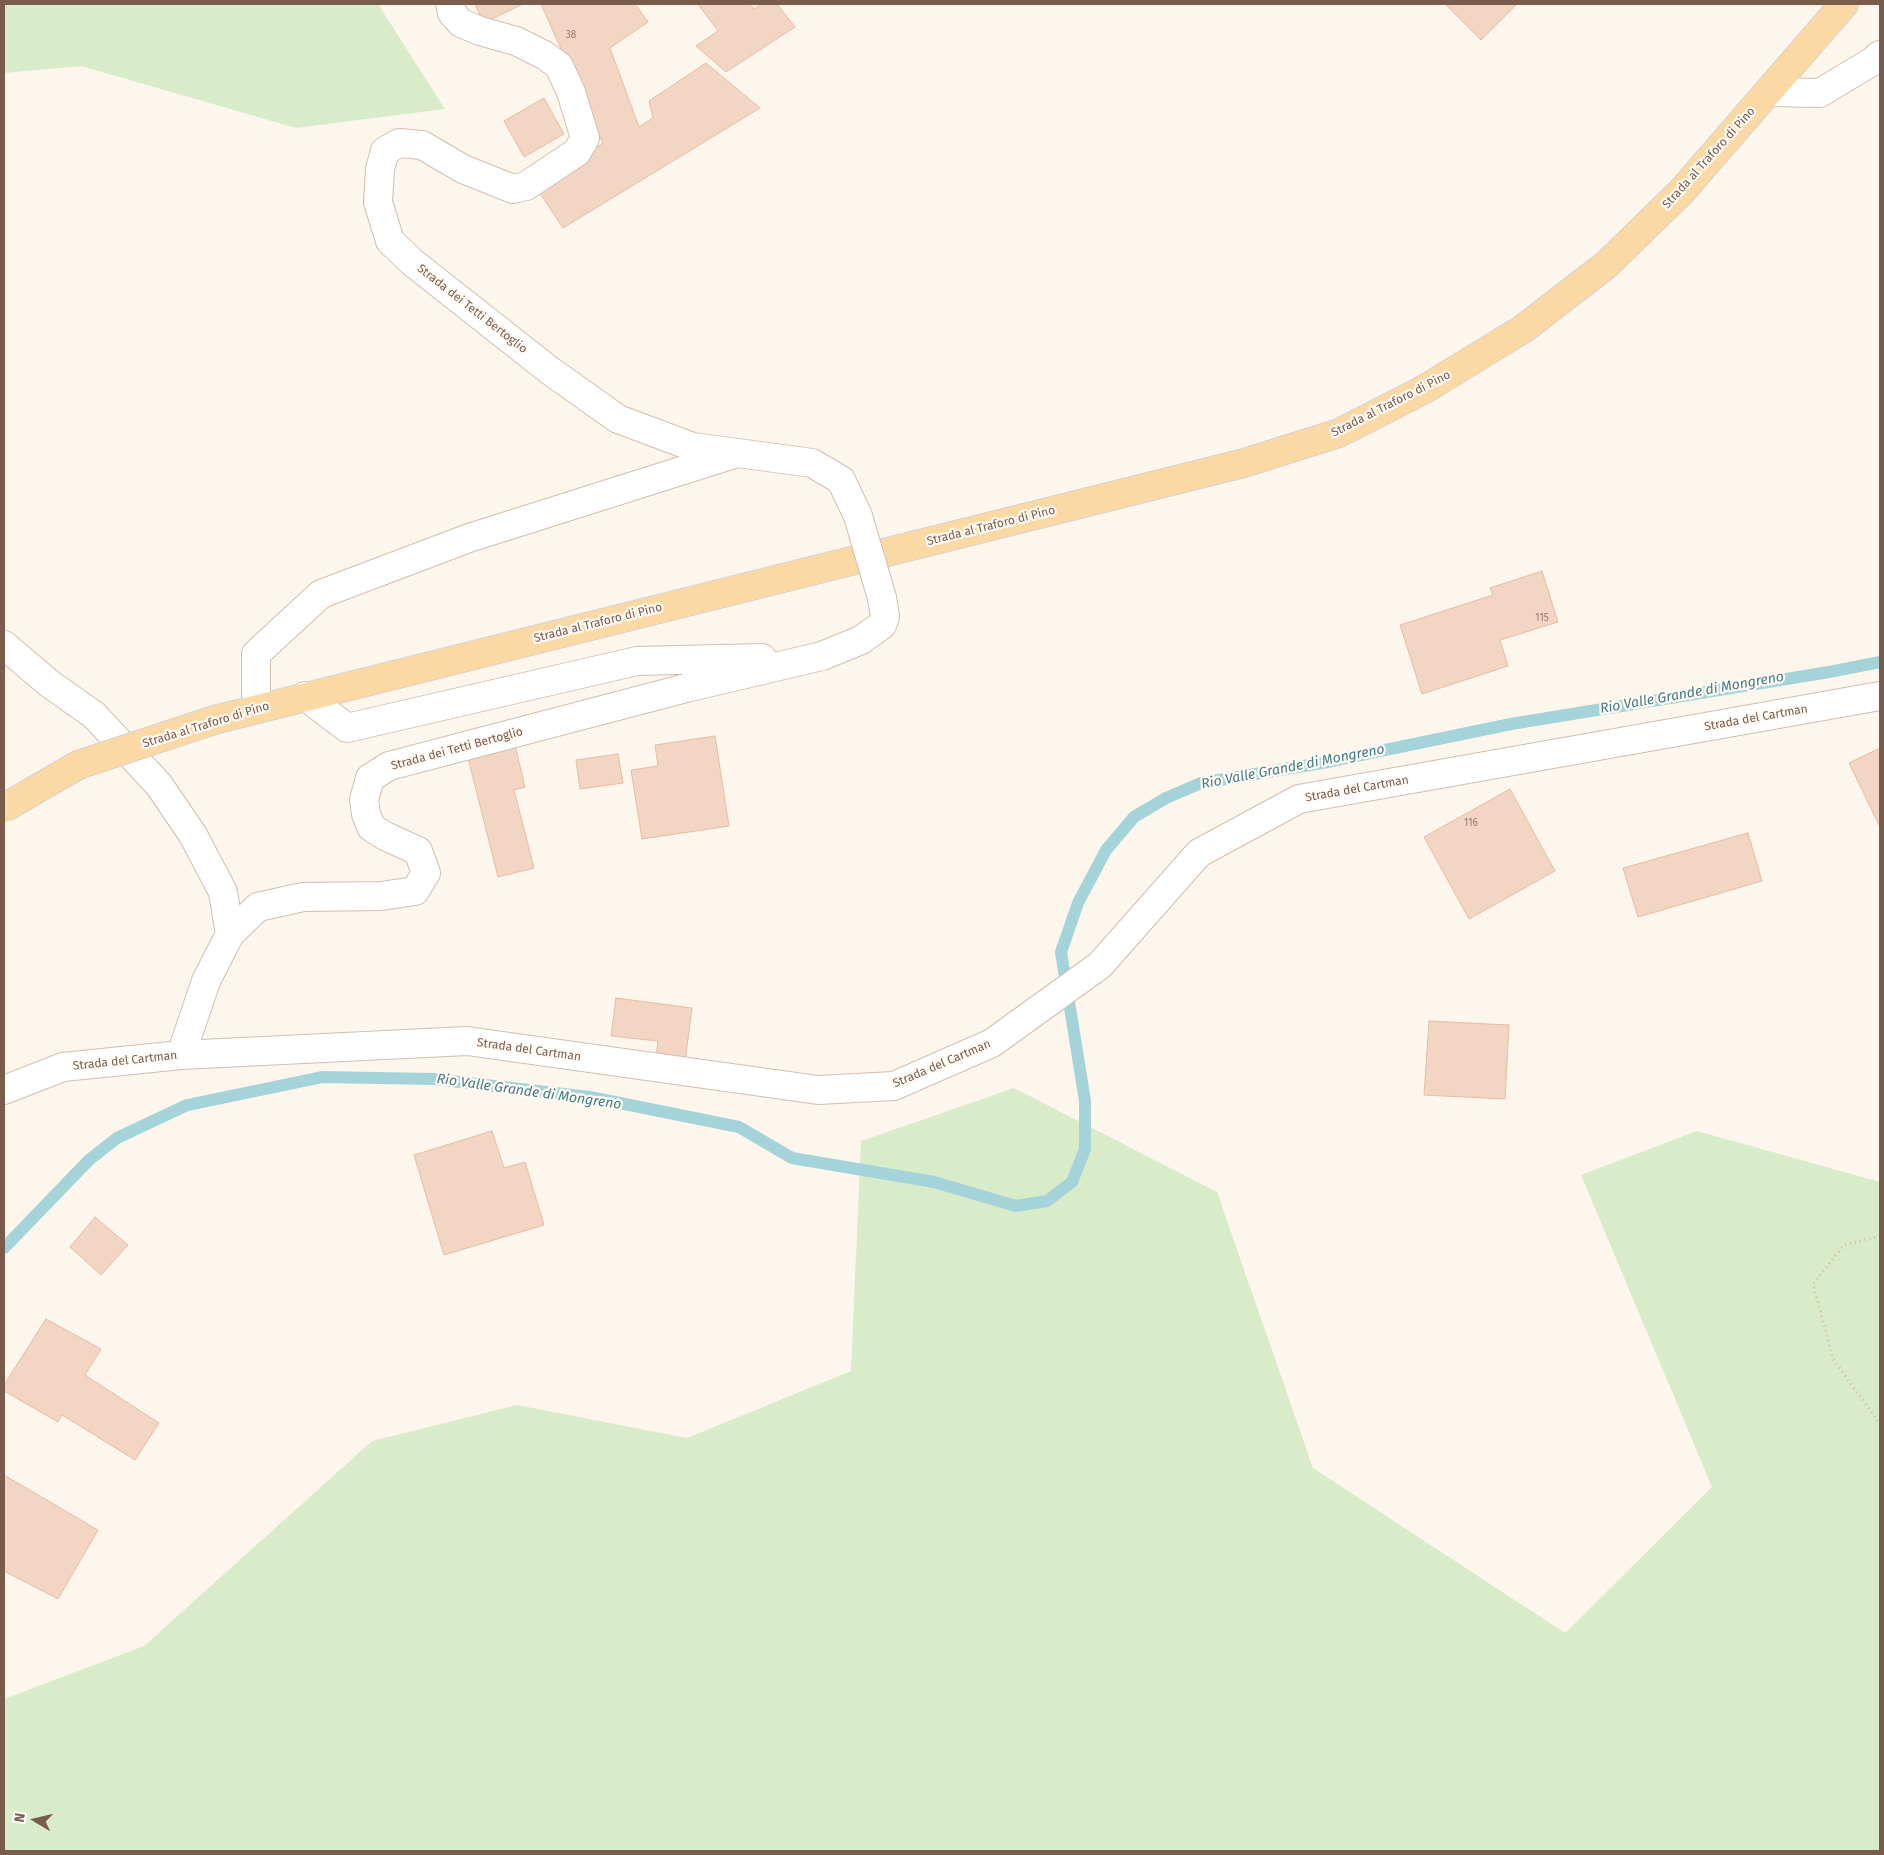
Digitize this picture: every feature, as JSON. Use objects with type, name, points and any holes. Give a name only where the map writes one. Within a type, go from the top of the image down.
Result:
[{"type":"main road","name":"Strada al Traforo di Pino","points":[[4,808],[78,765],[214,720],[1234,466],[1339,433],[1423,390],[1523,330],[1606,264],[1682,191],[1844,4]]},
{"type":"street","name":"Strada dei Tetti Bertoglio","points":[[181,1055],[206,981],[230,934],[258,907],[303,898],[381,896],[415,891],[426,873],[418,852],[371,827],[366,814],[364,800],[370,778],[389,766],[690,687],[822,656],[861,640],[882,625],[885,616],[882,598],[858,516],[841,480],[812,463],[693,446],[618,419],[549,370],[412,262],[390,242],[378,202],[380,168],[385,151],[400,143],[422,145],[463,169],[513,189],[526,186],[577,152],[585,138],[572,92],[559,66],[544,55],[516,41],[480,31],[461,23],[452,13],[450,4]]},
{"type":"street","points":[[1769,92],[1820,93],[1880,55]]},
{"type":"street","points":[[256,709],[256,654],[321,594],[469,538],[737,453]]},
{"type":"street","points":[[4,646],[50,684],[94,715],[159,785],[193,835],[223,892],[230,934]]},
{"type":"street","name":"Strada dei Tetti Bertoglio","points":[[305,696],[347,728],[637,661],[822,656]]},
{"type":"street","name":"Strada del Cartman","points":[[4,1090],[63,1067],[181,1055],[467,1042],[818,1090],[894,1086],[992,1043],[1100,965],[1199,853],[1299,799],[1880,696]]},
{"type":"path","points":[[1880,1236],[1844,1245],[1813,1284],[1833,1359],[1880,1424]]},
{"type":"green space","points":[[4,4],[378,4],[445,109],[296,128],[81,66],[4,73]]},
{"type":"green space","points":[[1014,1088],[1217,1192],[1313,1468],[1565,1633],[1712,1487],[1581,1175],[1697,1131],[1880,1182],[1880,1851],[4,1851],[4,1699],[144,1646],[372,1441],[517,1405],[687,1438],[851,1371],[861,1141]]},
{"type":"building","points":[[475,4],[523,4],[483,23]]},
{"type":"building","points":[[541,4],[635,4],[648,22],[610,48],[639,127],[653,118],[649,101],[706,63],[760,108],[563,228],[536,187],[603,143]]},
{"type":"building","points":[[698,4],[750,4],[754,9],[760,4],[777,4],[795,27],[726,72],[696,46],[718,31]]},
{"type":"building","points":[[1445,4],[1517,4],[1481,40]]},
{"type":"building","points":[[544,98],[564,134],[524,157],[504,121]]},
{"type":"building","points":[[1542,571],[1558,622],[1500,640],[1508,666],[1422,694],[1400,625],[1493,595],[1490,588]]},
{"type":"building","points":[[715,736],[729,826],[642,839],[631,770],[658,766],[655,745]]},
{"type":"building","points":[[514,741],[525,787],[514,790],[534,868],[498,877],[467,754]]},
{"type":"building","points":[[1880,748],[1880,825],[1879,825],[1849,763]]},
{"type":"building","points":[[618,754],[623,783],[580,789],[576,760]]},
{"type":"building","points":[[1510,789],[1555,871],[1469,919],[1424,837]]},
{"type":"building","points":[[1748,833],[1762,881],[1638,917],[1623,868]]},
{"type":"building","points":[[616,998],[692,1008],[685,1062],[656,1058],[658,1041],[611,1036]]},
{"type":"building","points":[[1429,1021],[1509,1025],[1505,1099],[1424,1095]]},
{"type":"building","points":[[492,1131],[504,1168],[525,1162],[544,1225],[444,1255],[414,1155]]},
{"type":"building","points":[[95,1217],[128,1245],[101,1275],[70,1247]]},
{"type":"building","points":[[46,1319],[101,1349],[85,1375],[159,1423],[135,1460],[62,1415],[58,1422],[4,1391],[4,1385]]},
{"type":"building","points":[[4,1475],[98,1530],[58,1599],[4,1571]]},
{"type":"waterway","name":"Rio Valle Grande di Mongreno","points":[[4,1248],[89,1160],[117,1138],[187,1105],[322,1077],[434,1079],[590,1097],[739,1127],[792,1158],[934,1182],[1016,1206],[1047,1201],[1072,1182],[1085,1149],[1085,1101],[1061,952],[1078,903],[1106,850],[1134,817],[1166,798],[1201,783],[1322,763],[1511,724],[1880,662]]}]
